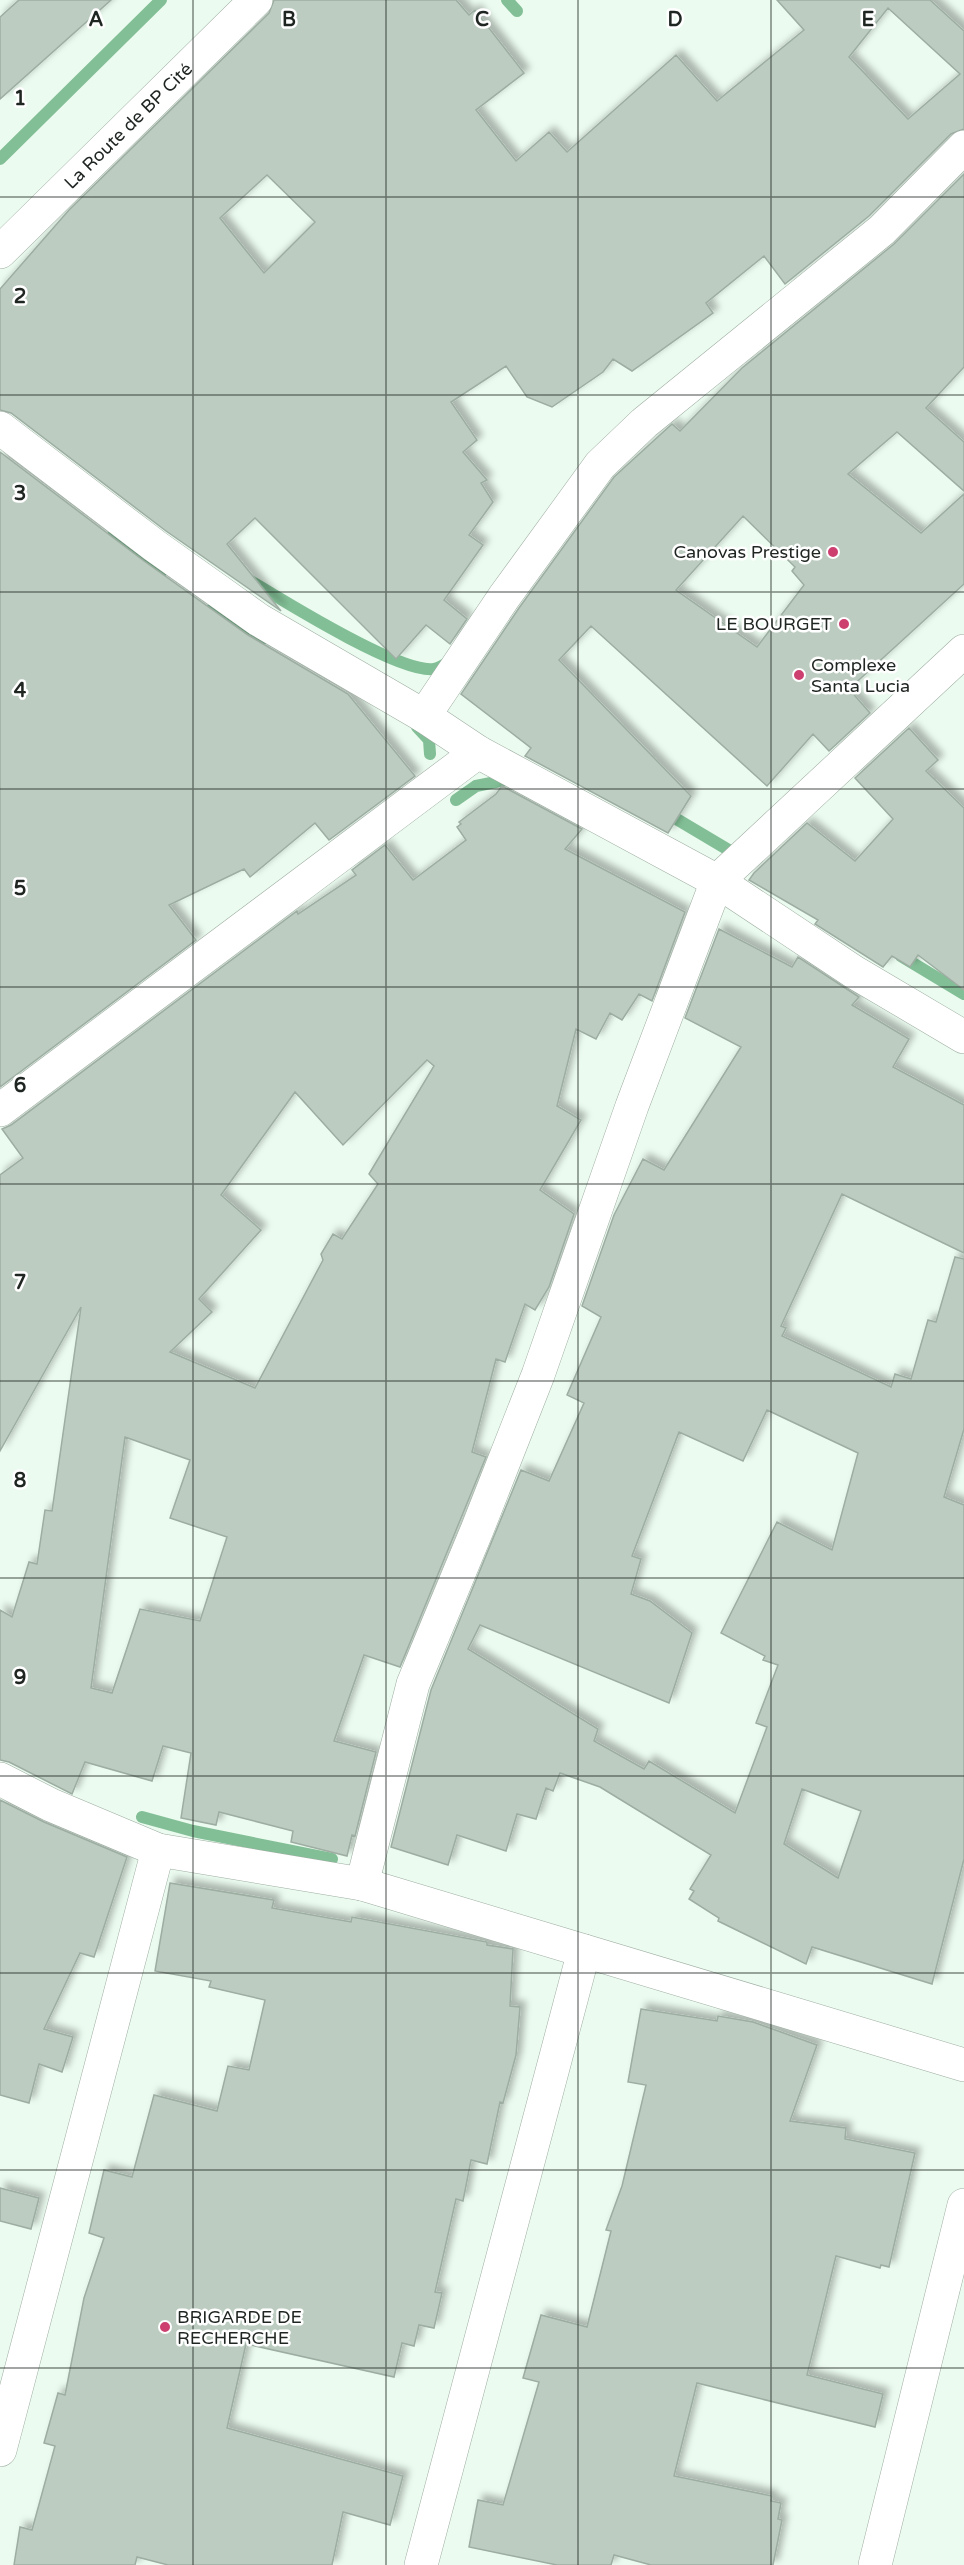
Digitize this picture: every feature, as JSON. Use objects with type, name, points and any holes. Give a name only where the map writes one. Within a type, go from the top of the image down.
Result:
[{"type":"street","name":"La Route de BP Cité","points":[[0,252],[256,0]]},
{"type":"street","points":[[424,716],[504,597],[600,465],[644,423],[882,231],[964,147]]},
{"type":"street","points":[[0,428],[155,546],[259,620],[424,716],[478,752],[717,881],[854,972],[964,1037]]},
{"type":"street","points":[[363,1884],[413,1684],[538,1375],[632,1106],[717,881],[964,651]]},
{"type":"street","points":[[0,1110],[478,752]]},
{"type":"street","points":[[0,1779],[51,1805],[158,1850],[363,1884],[964,2063]]},
{"type":"street","points":[[0,2450],[158,1850]]},
{"type":"street","points":[[421,2565],[584,1951]]},
{"type":"street","points":[[875,2565],[964,2205]]},
{"type":"building","points":[[19,0],[111,0],[0,99],[0,17]]},
{"type":"building","points":[[274,0],[456,0],[469,15],[475,10],[524,73],[476,110],[516,161],[549,132],[567,152],[676,55],[717,101],[804,30],[777,0],[930,0],[964,31],[964,129],[951,134],[869,216],[785,284],[764,256],[706,303],[713,313],[632,371],[613,359],[603,372],[552,407],[527,397],[506,366],[451,402],[477,440],[463,452],[487,480],[481,483],[493,502],[469,535],[483,545],[444,600],[467,619],[450,644],[426,625],[396,659],[255,518],[227,544],[281,611],[166,531],[11,413],[0,410],[0,289],[69,210],[269,13]],"holes":[[[888,8],[960,74],[908,119],[849,57]],[[267,175],[315,222],[264,273],[220,218]]]},
{"type":"building","points":[[964,174],[964,367],[926,408],[964,442],[964,491],[897,432],[848,474],[921,533],[964,494],[964,584],[849,689],[870,713],[829,751],[813,734],[767,786],[591,626],[559,660],[691,796],[668,833],[525,756],[531,748],[461,694],[519,608],[614,477],[672,424],[680,431],[742,368],[894,244]],"holes":[[[743,516],[795,567],[792,571],[804,585],[757,647],[676,590]]]},
{"type":"building","points":[[0,452],[144,561],[248,635],[348,694],[415,776],[329,840],[315,823],[250,877],[244,869],[169,905],[196,940],[0,1087]]},
{"type":"building","points":[[909,728],[938,760],[926,771],[964,808],[964,990],[918,955],[910,967],[892,956],[883,967],[815,924],[818,920],[749,880],[807,823],[855,861],[893,819],[855,778]]},
{"type":"building","points":[[502,786],[582,829],[565,849],[685,912],[652,1001],[639,994],[622,1020],[610,1013],[596,1039],[576,1029],[557,1106],[581,1120],[540,1190],[574,1214],[549,1287],[535,1310],[525,1304],[505,1362],[496,1359],[472,1452],[486,1457],[400,1667],[364,1655],[334,1741],[376,1752],[355,1836],[352,1835],[347,1856],[291,1842],[293,1831],[219,1812],[216,1825],[181,1818],[191,1753],[163,1746],[152,1781],[85,1762],[72,1794],[9,1762],[0,1760],[0,1610],[12,1617],[29,1562],[37,1564],[45,1510],[52,1511],[81,1307],[0,1451],[0,1175],[23,1158],[2,1129],[11,1125],[297,911],[298,914],[356,875],[352,870],[385,845],[413,880],[466,840],[457,827],[461,824],[459,822],[496,794]],"holes":[[[427,1060],[434,1066],[369,1174],[378,1184],[342,1239],[333,1234],[321,1254],[323,1260],[255,1388],[170,1352],[212,1312],[199,1299],[261,1230],[221,1195],[295,1092],[343,1145]],[[125,1437],[190,1460],[170,1518],[227,1537],[200,1621],[140,1609],[112,1693],[91,1688]]]},
{"type":"building","points":[[719,929],[792,967],[798,957],[859,997],[852,1005],[909,1039],[893,1067],[964,1105],[964,1253],[842,1194],[781,1326],[786,1328],[782,1336],[891,1387],[895,1374],[911,1379],[928,1320],[936,1322],[955,1257],[964,1259],[964,1429],[944,1497],[964,1505],[964,1859],[932,1984],[812,1947],[806,1964],[718,1921],[719,1918],[689,1899],[694,1891],[690,1889],[711,1855],[600,1787],[560,1773],[553,1791],[546,1788],[536,1819],[517,1814],[506,1851],[457,1835],[448,1865],[391,1847],[431,1690],[521,1470],[549,1481],[584,1403],[567,1395],[601,1317],[582,1306],[614,1215],[643,1159],[664,1170],[741,1047],[685,1018]],"holes":[[[767,1410],[858,1453],[832,1550],[777,1522],[721,1633],[765,1656],[763,1660],[778,1665],[756,1723],[767,1727],[735,1813],[649,1761],[644,1769],[594,1741],[598,1729],[468,1649],[480,1625],[669,1703],[692,1633],[650,1601],[631,1594],[641,1559],[632,1556],[679,1432],[743,1461]],[[802,1789],[861,1811],[838,1878],[784,1844]]]},
{"type":"building","points":[[0,1800],[44,1822],[127,1857],[94,1957],[80,1953],[44,2029],[73,2037],[62,2072],[39,2064],[29,2103],[0,2095]]},
{"type":"building","points":[[170,1883],[274,1900],[272,1908],[351,1922],[352,1917],[513,1949],[510,2006],[520,2007],[516,2055],[503,2103],[500,2102],[487,2164],[471,2160],[463,2201],[456,2199],[435,2292],[442,2293],[434,2328],[419,2325],[414,2346],[402,2343],[394,2377],[246,2344],[227,2428],[403,2476],[390,2525],[343,2512],[332,2565],[168,2565],[137,2557],[135,2565],[14,2565],[20,2527],[32,2530],[55,2446],[44,2443],[58,2393],[65,2395],[84,2298],[104,2238],[89,2233],[104,2170],[132,2177],[154,2095],[217,2111],[228,2066],[249,2070],[265,2000],[209,1987],[211,1981],[155,1971]]},
{"type":"building","points":[[641,2009],[717,2021],[718,2016],[753,2022],[817,2045],[790,2121],[846,2128],[845,2139],[915,2153],[889,2267],[881,2265],[880,2268],[836,2256],[807,2375],[883,2394],[875,2427],[697,2383],[674,2476],[772,2496],[771,2501],[781,2503],[778,2519],[782,2520],[773,2565],[651,2565],[614,2555],[611,2565],[557,2565],[469,2547],[478,2500],[503,2505],[539,2382],[523,2378],[541,2315],[587,2327],[611,2231],[606,2230],[622,2186],[646,2085],[628,2082]]},
{"type":"building","points":[[0,2188],[39,2198],[31,2229],[0,2221]]},
{"type":"waterway","points":[[0,159],[161,0]]},
{"type":"waterway","points":[[507,0],[517,11]]},
{"type":"waterway","points":[[112,537],[160,574]]},
{"type":"waterway","points":[[249,580],[341,634],[395,660],[434,669],[450,661]]},
{"type":"waterway","points":[[211,610],[261,640]]},
{"type":"waterway","points":[[417,727],[429,740],[430,754]]},
{"type":"waterway","points":[[456,800],[476,786],[511,779]]},
{"type":"waterway","points":[[663,811],[737,855]]},
{"type":"waterway","points":[[901,956],[964,994]]},
{"type":"waterway","points":[[142,1817],[193,1831],[332,1859]]},
{"type":"place","name":"Canovas Prestige","points":[[833,552]]},
{"type":"place","name":"LE BOURGET","points":[[844,624]]},
{"type":"place","name":"Complexe Santa Lucia","points":[[799,675]]},
{"type":"place","name":"BRIGARDE DE RECHERCHE","points":[[165,2327]]}]
